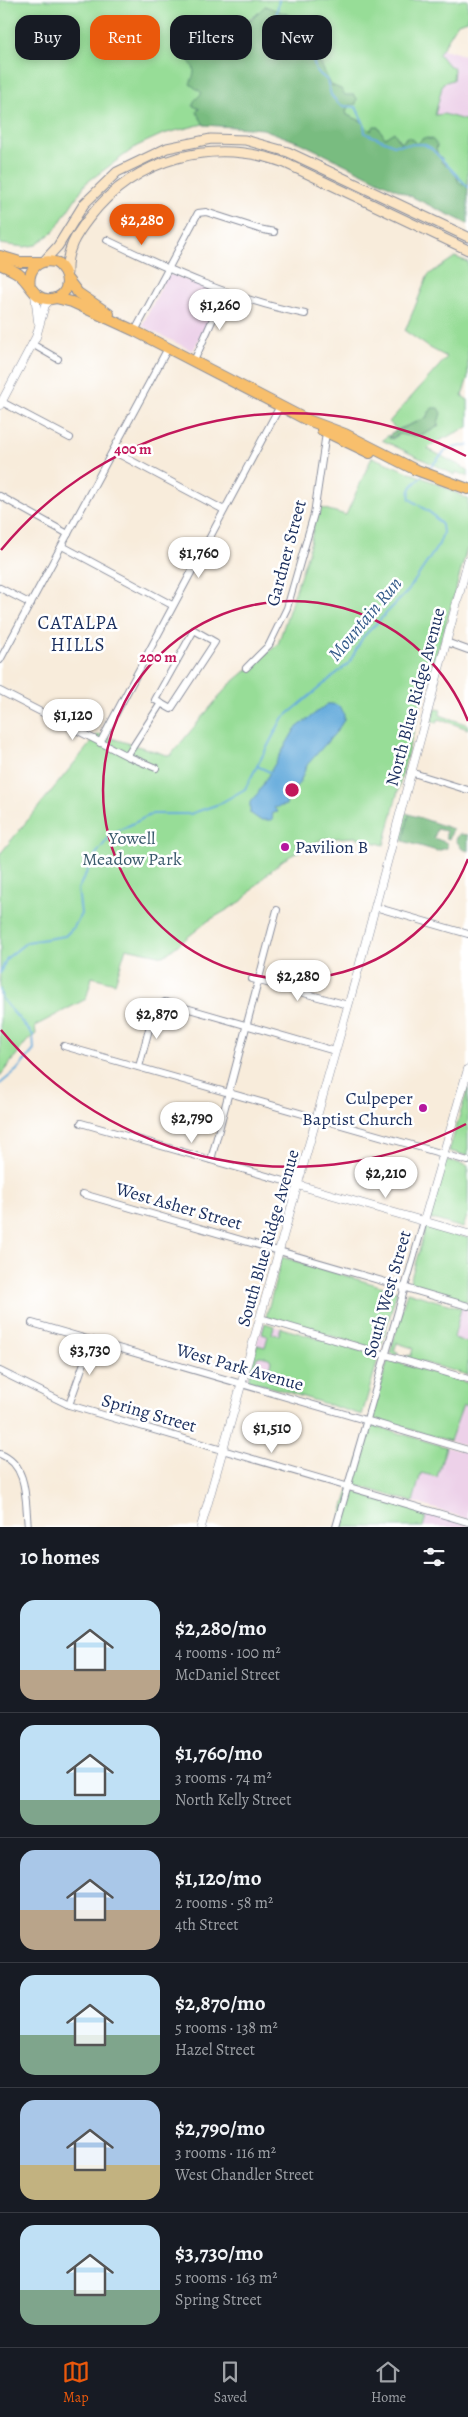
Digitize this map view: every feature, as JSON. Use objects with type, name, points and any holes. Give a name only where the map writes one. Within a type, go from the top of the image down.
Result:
[{"type":"main road","points":[[33,291],[30,275],[58,246],[84,204],[117,172],[166,148],[212,139],[245,140],[288,152],[468,237]]},
{"type":"main road","points":[[53,298],[64,291],[68,254],[74,239],[94,211],[116,188],[165,161],[209,152],[254,154],[285,163],[468,250]]},
{"type":"main road","points":[[0,256],[20,262],[55,262],[67,276],[74,289],[87,300],[135,331]]},
{"type":"main road","points":[[0,264],[17,272],[33,291],[72,302],[135,331],[280,406],[326,433],[409,470],[414,469]]},
{"type":"main road","points":[[304,419],[345,434],[414,469],[468,490]]},
{"type":"main road","points":[[452,484],[468,495]]},
{"type":"street","points":[[135,331],[198,214],[206,212],[258,229],[274,232]]},
{"type":"street","points":[[107,240],[167,270],[225,292],[305,314]]},
{"type":"street","points":[[33,291],[38,323]]},
{"type":"street","points":[[194,361],[225,292]]},
{"type":"street","points":[[53,298],[45,305],[32,344],[1,403],[67,436]]},
{"type":"street","points":[[32,344],[58,358]]},
{"type":"street","points":[[0,660],[168,348]]},
{"type":"street","points":[[100,742],[280,406]]},
{"type":"street","name":"Gardner Street","points":[[246,668],[269,646],[287,608],[314,514],[326,433]]},
{"type":"street","points":[[113,451],[224,510]]},
{"type":"street","points":[[0,496],[68,534]]},
{"type":"street","points":[[62,546],[172,605]]},
{"type":"street","name":"North Blue Ridge Avenue","points":[[392,841],[468,564]]},
{"type":"street","points":[[0,588],[31,604]]},
{"type":"street","points":[[194,630],[215,642],[171,709],[161,703],[154,700],[194,630]]},
{"type":"street","points":[[446,642],[468,650]]},
{"type":"street","points":[[0,691],[127,756],[156,768]]},
{"type":"street","points":[[127,756],[161,703]]},
{"type":"street","points":[[410,772],[468,790]]},
{"type":"street","name":"South Blue Ridge Avenue","points":[[202,1527],[317,1118],[392,841]]},
{"type":"street","points":[[375,907],[468,934]]},
{"type":"street","points":[[211,1160],[247,1026],[255,979],[277,910]]},
{"type":"street","points":[[255,979],[348,1005]]},
{"type":"street","points":[[139,1067],[154,1010],[160,1004],[170,1003],[335,1051]]},
{"type":"street","points":[[64,1046],[468,1161]]},
{"type":"street","name":"South West Street","points":[[336,1527],[468,1069]]},
{"type":"street","points":[[81,1123],[468,1234]]},
{"type":"street","name":"West Asher Street","points":[[83,1194],[468,1306]]},
{"type":"street","points":[[260,1318],[468,1379]]},
{"type":"street","name":"West Park Avenue","points":[[32,1322],[468,1450]]},
{"type":"street","points":[[69,1405],[92,1340]]},
{"type":"street","name":"Spring Street","points":[[0,1372],[69,1405],[468,1522]]},
{"type":"street","points":[[0,1454],[16,1464],[22,1477],[28,1527]]},
{"type":"shaded area","points":[[442,49],[468,56],[468,121],[444,114],[435,115],[443,83],[453,80],[454,68],[447,65],[439,54]]},
{"type":"shaded area","points":[[167,275],[173,275],[216,291],[219,295],[218,303],[193,351],[142,326]]},
{"type":"shaded area","points":[[461,1308],[468,1309],[468,1343],[454,1339]]},
{"type":"shaded area","points":[[262,1323],[285,1329],[268,1388],[246,1381]]},
{"type":"shaded area","points":[[463,1404],[468,1406],[468,1447],[450,1441]]},
{"type":"shaded area","points":[[446,1447],[468,1453],[468,1519],[413,1502],[421,1473],[437,1477]]},
{"type":"shaded area","points":[[427,1513],[467,1525],[467,1527],[423,1527]]},
{"type":"green space","points":[[0,0],[468,0],[468,20],[458,23],[439,54],[447,64],[454,68],[453,80],[443,83],[435,115],[444,114],[468,121],[468,185],[459,183],[457,175],[441,161],[432,139],[428,138],[417,144],[406,137],[402,144],[399,138],[385,139],[373,129],[371,131],[361,121],[347,115],[346,111],[349,105],[343,96],[307,60],[332,60],[332,15],[268,15],[264,10],[252,17],[252,15],[170,15],[170,60],[208,60],[195,65],[204,92],[201,107],[207,123],[163,134],[137,146],[86,183],[54,231],[36,245],[24,247],[0,244]]},
{"type":"green space","points":[[265,6],[289,15],[262,15],[262,60],[319,60],[331,85],[341,89],[345,95],[354,95],[357,98],[356,104],[349,105],[346,111],[347,115],[361,121],[371,131],[374,126],[378,126],[385,138],[394,132],[401,144],[408,136],[417,144],[423,138],[432,139],[437,145],[436,153],[442,158],[441,162],[452,170],[459,183],[468,185],[468,224],[303,144],[263,129],[204,125],[196,111],[200,109],[193,106],[194,101],[202,93],[190,84],[194,72],[188,60],[252,60],[252,19]]},
{"type":"green space","points":[[455,257],[468,262],[468,377],[462,396],[468,400],[468,427],[434,443],[428,449],[468,470],[468,477],[456,472],[455,475],[382,440],[389,435],[392,439],[400,434],[420,435],[439,425],[429,411],[426,418],[397,430],[389,422],[447,357],[405,331],[428,275]]},
{"type":"green space","points":[[432,408],[438,408],[441,413],[437,427],[419,435],[400,434],[389,439],[391,433],[426,418]]},
{"type":"green space","name":"Yowell Meadow Park","points":[[372,457],[438,484],[468,499],[468,545],[446,624],[422,698],[384,845],[355,837],[322,839],[283,860],[242,901],[208,921],[164,956],[126,948],[115,983],[92,977],[86,999],[35,1026],[36,1034],[28,1040],[0,1076],[0,854],[98,734],[170,756],[228,686],[278,644],[308,553],[318,507],[346,515]]},
{"type":"green space","points":[[434,710],[441,710],[440,715],[468,725],[468,729],[439,719],[437,723],[432,721]]},
{"type":"green space","points":[[405,813],[409,814],[403,841],[399,838]]},
{"type":"green space","points":[[409,814],[453,829],[449,839],[446,838],[446,831],[437,829],[434,838],[447,843],[447,848],[437,851],[403,841]]},
{"type":"green space","points":[[459,834],[468,835],[468,851],[462,849],[456,840]]},
{"type":"green space","points":[[468,1088],[468,1156],[449,1151]]},
{"type":"green space","points":[[449,1160],[468,1166],[468,1213],[463,1228],[429,1218],[445,1161]]},
{"type":"green space","points":[[426,1227],[468,1238],[467,1302],[409,1285]]},
{"type":"green space","points":[[282,1257],[397,1291],[380,1350],[266,1317]]},
{"type":"green space","points":[[407,1292],[461,1308],[454,1338],[468,1343],[468,1375],[407,1358],[408,1355],[411,1356],[413,1348],[397,1343],[394,1351],[398,1352],[397,1355],[390,1353]]},
{"type":"green space","points":[[265,1323],[274,1326],[272,1334],[279,1335],[281,1328],[379,1356],[362,1415],[248,1380],[257,1345],[265,1347],[268,1336],[262,1334]],"holes":[[[257,1357],[269,1358],[271,1361],[268,1373],[254,1369]]]},
{"type":"green space","points":[[388,1360],[468,1383],[468,1406],[463,1405],[450,1441],[371,1418]]},
{"type":"green space","points":[[369,1424],[446,1447],[437,1477],[421,1473],[413,1502],[352,1484]]},
{"type":"green space","points":[[349,1490],[427,1513],[423,1527],[338,1527]]},
{"type":"water","points":[[327,704],[334,704],[340,707],[344,720],[337,731],[307,765],[300,782],[287,797],[286,805],[274,808],[278,812],[273,813],[272,820],[260,820],[250,813],[250,802],[258,793],[295,729]]},
{"type":"waterway","points":[[279,0],[275,23],[281,33],[312,56],[316,71],[327,80],[331,95],[338,103],[343,106],[356,107],[364,124],[365,133],[394,145],[423,144],[431,148],[468,187]]},
{"type":"waterway","name":"Mountain Run","points":[[428,470],[447,449],[468,445]]},
{"type":"waterway","name":"Mountain Run","points":[[0,973],[7,958],[27,942],[65,936],[74,927],[81,914],[78,889],[96,854],[112,834],[152,814],[190,814],[219,804],[245,789],[282,719],[349,663],[363,637],[408,591],[439,544],[443,533],[442,525],[432,514],[410,499],[409,495],[415,483],[423,475]]},
{"type":"waterway","points":[[257,766],[270,772]]},
{"type":"waterway","name":"Mountain Run","points":[[0,990],[2,999],[33,1035],[34,1050],[17,1070],[0,1084]]},
{"type":"place","name":"Pavilion B","points":[[285,847]]},
{"type":"place","name":"Culpeper Baptist Church","points":[[423,1108]]},
{"type":"district","name":"CATALPA HILLS","points":[[78,634]]}]
